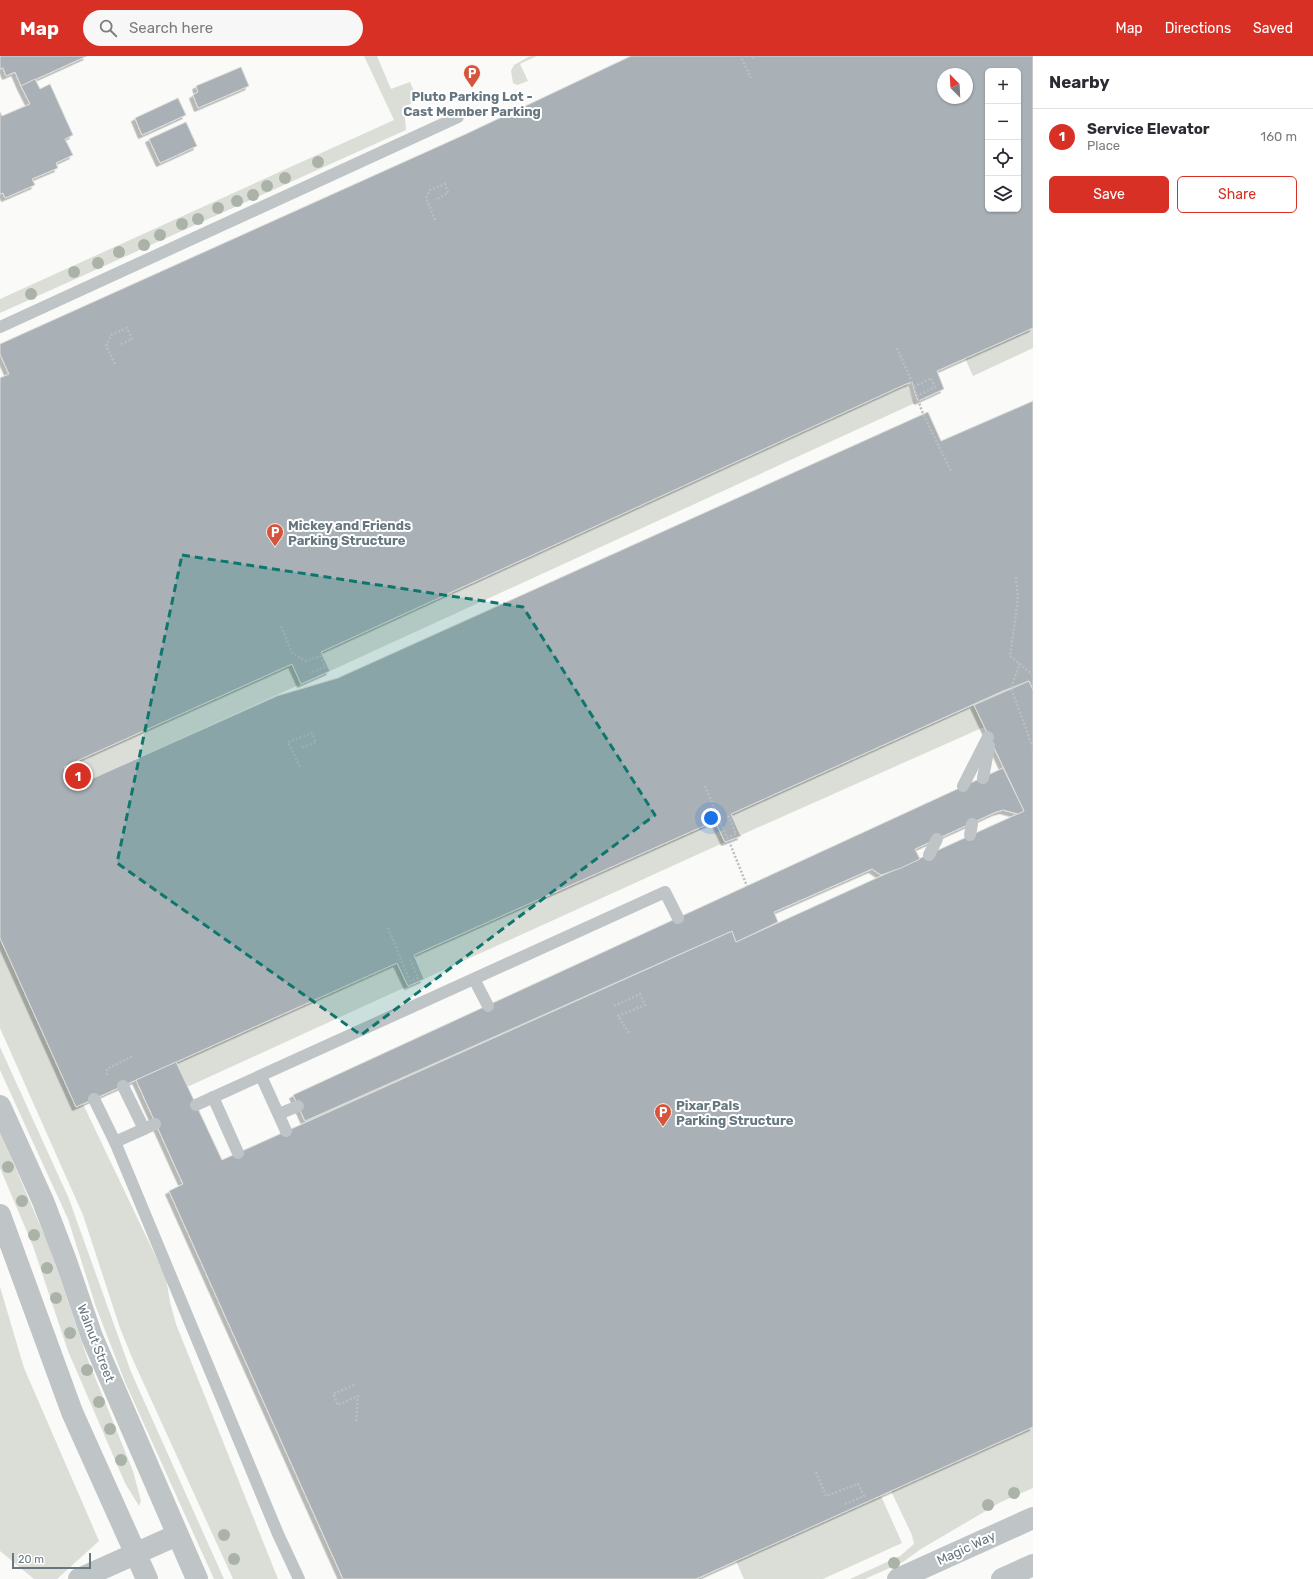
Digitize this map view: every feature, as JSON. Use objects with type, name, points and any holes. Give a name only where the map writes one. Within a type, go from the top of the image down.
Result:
[{"type":"street","name":"Walnut Street","points":[[0,1106],[42,1201],[66,1261],[92,1337],[197,1579]]},
{"type":"street","points":[[0,1214],[72,1412],[147,1579]]},
{"type":"street","name":"Magic Way","points":[[898,1579],[1033,1518]]},
{"type":"street","points":[[79,1579],[177,1535]]},
{"type":"street","points":[[1002,1579],[1033,1566]]},
{"type":"lane","points":[[0,327],[458,117]]},
{"type":"lane","points":[[964,786],[989,739],[983,778]]},
{"type":"lane","points":[[929,855],[937,839]]},
{"type":"lane","points":[[196,1105],[665,892],[678,918]]},
{"type":"lane","points":[[474,979],[488,1006]]},
{"type":"lane","points":[[261,1076],[286,1131]]},
{"type":"lane","points":[[123,1086],[144,1129]]},
{"type":"lane","points":[[213,1098],[238,1153]]},
{"type":"lane","points":[[94,1099],[115,1142],[272,1519],[299,1579]]},
{"type":"lane","points":[[279,1114],[298,1106]]},
{"type":"lane","points":[[115,1142],[155,1124]]},
{"type":"path","points":[[743,56],[741,57],[751,78]]},
{"type":"path","points":[[752,58],[757,56]]},
{"type":"path","points":[[435,200],[448,193],[445,184],[430,190],[426,198],[435,220]]},
{"type":"path","points":[[115,364],[106,346],[111,336],[127,328],[132,339],[120,345]]},
{"type":"path","points":[[897,348],[952,473]]},
{"type":"path","points":[[914,387],[931,378],[935,387],[917,396]]},
{"type":"path","points":[[1016,577],[1018,599],[1010,656],[1033,675]]},
{"type":"path","points":[[281,626],[292,653],[306,661],[320,656],[325,667],[310,673]]},
{"type":"path","points":[[1020,663],[1011,688],[1033,748]]},
{"type":"path","points":[[300,767],[288,742],[312,733],[316,742],[301,748]]},
{"type":"path","points":[[705,786],[728,838],[736,834],[728,815]]},
{"type":"path","points":[[729,841],[747,886]]},
{"type":"path","points":[[388,928],[410,981],[418,978],[410,960]]},
{"type":"path","points":[[614,1006],[640,994],[645,1005],[618,1016],[629,1033]]},
{"type":"path","points":[[107,1074],[107,1069],[134,1056]]},
{"type":"path","points":[[354,1385],[333,1394],[338,1405],[358,1396],[356,1423]]},
{"type":"path","points":[[816,1472],[826,1496],[858,1484],[864,1496],[845,1504]]},
{"type":"highlighted area","points":[[182,555],[523,607],[655,815],[361,1035],[117,863]]},
{"type":"shaded area","points":[[364,56],[377,56],[391,89],[410,82],[418,100],[404,107],[406,130],[0,313],[0,299],[394,120]]},
{"type":"shaded area","points":[[530,56],[537,56],[520,64],[528,81],[517,85],[513,83],[511,71],[514,65]]},
{"type":"shaded area","points":[[1033,328],[1033,348],[973,376],[965,358]]},
{"type":"shaded area","points":[[906,384],[915,403],[330,671],[321,652]]},
{"type":"shaded area","points":[[292,664],[301,684],[89,780],[79,760]]},
{"type":"shaded area","points":[[974,705],[984,727],[741,835],[731,814]]},
{"type":"shaded area","points":[[715,821],[725,842],[424,979],[414,955]]},
{"type":"shaded area","points":[[0,938],[76,1107],[83,1104],[166,1278],[176,1324],[278,1579],[233,1579],[133,1360],[120,1328],[83,1215],[0,1028]]},
{"type":"shaded area","points":[[397,963],[408,986],[163,1098],[142,1090],[136,1080]]},
{"type":"shaded area","points":[[0,1047],[69,1199],[131,1372],[224,1579],[214,1579],[125,1382],[96,1307],[68,1219],[0,1070]]},
{"type":"shaded area","points":[[0,1132],[49,1246],[88,1360],[133,1471],[141,1501],[139,1506],[125,1483],[68,1351],[33,1246],[0,1168]]},
{"type":"shaded area","points":[[0,1287],[24,1368],[99,1541],[57,1579],[34,1579],[0,1551]]},
{"type":"shaded area","points":[[1033,1427],[1033,1488],[1001,1502],[921,1549],[903,1562],[865,1579],[850,1579],[900,1556],[914,1544],[912,1535],[891,1491]]},
{"type":"shaded area","points":[[881,1496],[902,1543],[823,1579],[744,1579],[736,1561]]},
{"type":"building","points":[[0,56],[87,56],[21,86],[15,72],[6,76],[3,68],[0,69]]},
{"type":"building","name":"Mickey and Friends Parking Structure","points":[[631,56],[1033,56],[1033,328],[937,371],[944,389],[918,401],[912,382],[906,384],[321,652],[330,671],[301,684],[292,664],[79,760],[89,780],[277,696],[338,678],[928,412],[941,441],[1033,401],[1033,690],[1029,681],[1003,691],[731,814],[741,836],[725,842],[715,821],[414,955],[424,979],[408,986],[397,963],[76,1107],[0,938],[0,378],[9,374],[0,354],[0,344],[466,134]]},
{"type":"building","points":[[241,67],[249,86],[198,108],[193,95],[198,92],[196,86]]},
{"type":"building","points":[[35,79],[40,89],[50,84],[73,135],[65,139],[73,155],[56,163],[58,168],[32,179],[35,185],[5,198],[3,193],[0,194],[0,112],[2,116],[30,104],[21,86]]},
{"type":"building","points":[[178,98],[186,115],[142,135],[135,118]]},
{"type":"building","points":[[186,122],[197,146],[160,163],[149,139]]},
{"type":"building","name":"Pixar Pals Parking Structure","points":[[1029,681],[1033,690],[1033,1427],[696,1579],[343,1579],[169,1191],[183,1184],[136,1080],[176,1062],[222,1160],[732,931],[736,942],[1024,811],[974,705]]},
{"type":"building","points":[[79,760],[89,780],[73,788],[64,767]]},
{"type":"building","points":[[1003,768],[1024,811],[1018,814],[1003,810],[996,812],[915,849],[920,859],[901,868],[881,875],[872,869],[774,912],[778,922],[736,942],[732,931],[305,1121],[293,1095]]},
{"type":"place","name":"Pluto Parking Lot - Cast Member Parking","points":[[472,88]]},
{"type":"place","name":"Mickey and Friends Parking Structure","points":[[275,547]]},
{"type":"place","name":"Service Elevator","points":[[78,776]]},
{"type":"place","name":"Pixar Pals Parking Structure","points":[[663,1127]]}]
